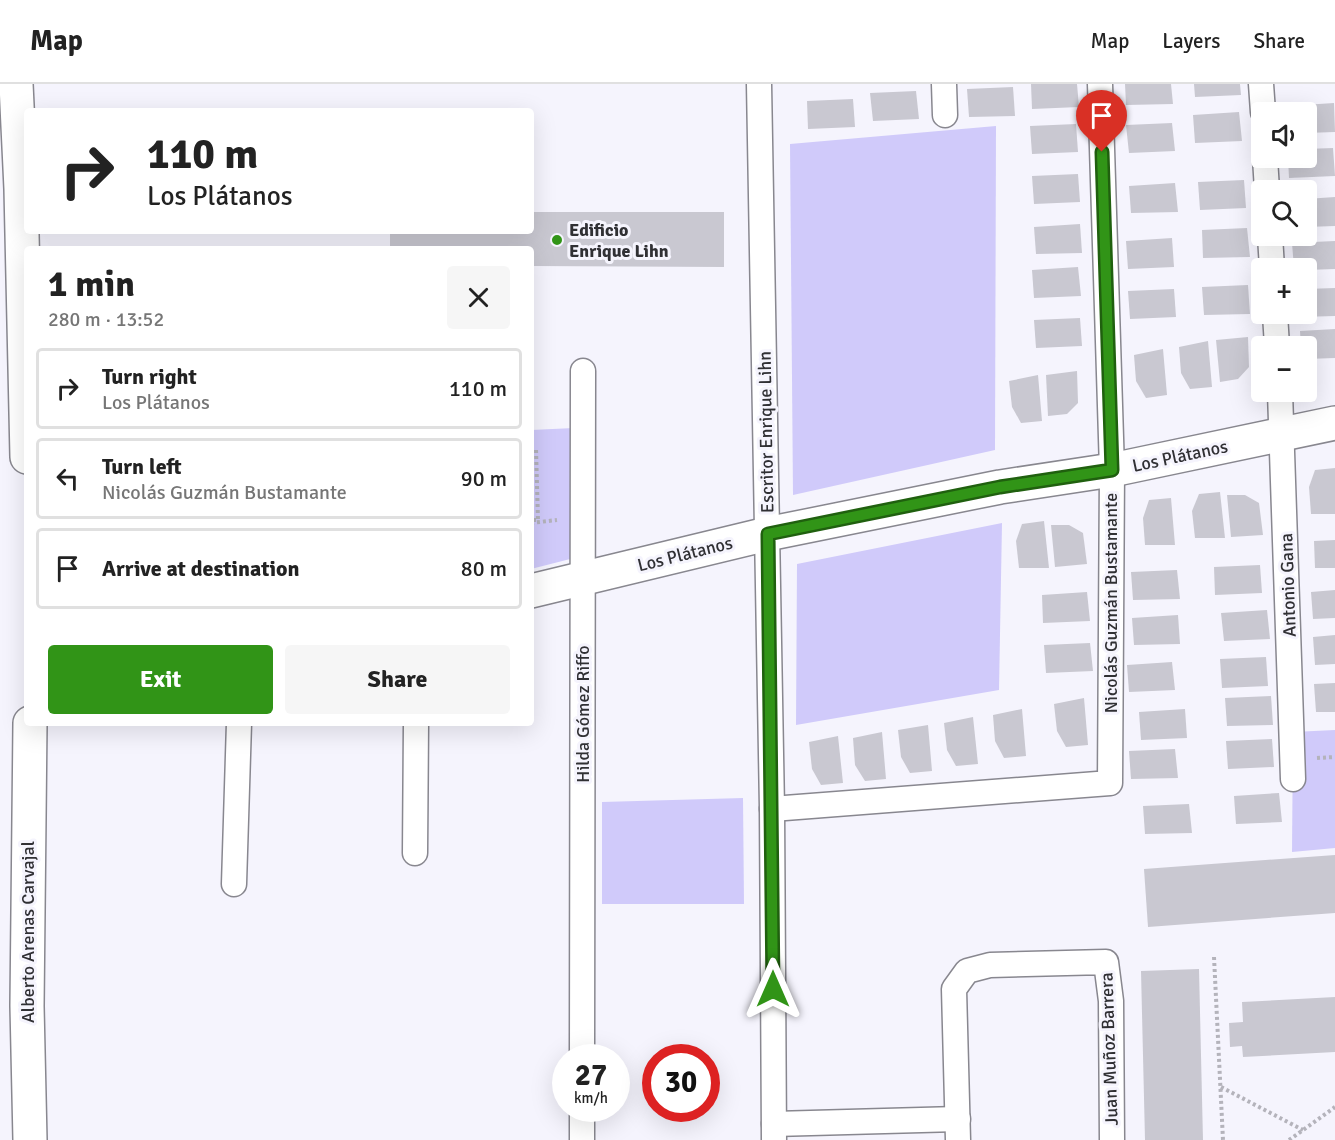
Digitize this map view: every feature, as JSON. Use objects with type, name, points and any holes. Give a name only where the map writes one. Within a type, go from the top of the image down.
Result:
[{"type":"street","points":[[16,84],[24,189]]},
{"type":"street","name":"Escritor Enrique Lihn","points":[[759,84],[772,809],[774,1132]]},
{"type":"street","points":[[944,84],[945,115]]},
{"type":"street","name":"Nicolás Guzmán Bustamante","points":[[772,809],[1110,783],[1112,470],[1100,84]]},
{"type":"street","points":[[1261,84],[1262,102]]},
{"type":"street","name":"Hilda Gómez Riffo","points":[[582,1044],[584,371]]},
{"type":"street","name":"Antonio Gana","points":[[1281,402],[1293,779]]},
{"type":"street","name":"Los Plátanos","points":[[534,590],[768,534],[1000,487],[1112,470],[1335,423]]},
{"type":"street","name":"Alberto Arenas Carvajal","points":[[30,726],[27,1006],[30,1140]]},
{"type":"street","points":[[234,884],[239,726]]},
{"type":"street","points":[[415,853],[416,726]]},
{"type":"street","name":"Juan Muñoz Barrera","points":[[774,1132],[958,1129],[954,989],[967,971],[990,965],[1106,962],[1111,1001],[1112,1140]]},
{"type":"street","points":[[582,1122],[582,1140]]},
{"type":"path","points":[[534,449],[536,449],[538,520],[534,520]]},
{"type":"path","points":[[1215,957],[1222,1140]]},
{"type":"path","points":[[1220,1087],[1304,1130]]},
{"type":"path","points":[[1289,1140],[1335,1107]]},
{"type":"shaded area","points":[[996,126],[995,450],[793,495],[790,144]]},
{"type":"shaded area","points":[[574,428],[578,557],[534,568],[534,430]]},
{"type":"shaded area","points":[[1002,523],[999,690],[796,725],[797,564]]},
{"type":"shaded area","points":[[1335,730],[1335,848],[1292,852],[1293,732]]},
{"type":"shaded area","points":[[743,798],[744,904],[602,904],[602,802]]},
{"type":"building","points":[[1031,84],[1077,84],[1079,107],[1032,109]]},
{"type":"building","points":[[1125,84],[1171,84],[1173,104],[1126,105]]},
{"type":"building","points":[[1194,84],[1240,84],[1241,95],[1195,97]]},
{"type":"building","points":[[1013,87],[1015,116],[969,117],[967,89]]},
{"type":"building","points":[[916,91],[919,119],[873,121],[870,93]]},
{"type":"building","points":[[853,99],[855,127],[808,129],[807,101]]},
{"type":"building","points":[[1334,103],[1335,132],[1317,133],[1317,104]]},
{"type":"building","points":[[1239,112],[1242,141],[1195,143],[1193,115]]},
{"type":"building","points":[[1172,123],[1175,151],[1129,153],[1126,125]]},
{"type":"building","points":[[1076,124],[1078,152],[1032,154],[1030,126]]},
{"type":"building","points":[[1333,148],[1335,176],[1289,178],[1288,168],[1317,168],[1317,149]]},
{"type":"building","points":[[1078,174],[1080,202],[1034,204],[1032,176]]},
{"type":"building","points":[[1244,180],[1246,208],[1200,210],[1198,182]]},
{"type":"building","points":[[1175,183],[1178,212],[1131,213],[1129,186]]},
{"type":"building","points":[[1335,197],[1335,226],[1317,227],[1317,198]]},
{"type":"building","name":"Edificio Enrique Lihn","points":[[534,212],[724,212],[724,267],[534,266],[534,246],[390,246],[390,234],[534,234]]},
{"type":"building","points":[[1080,224],[1082,253],[1036,254],[1034,227]]},
{"type":"building","points":[[1247,228],[1250,257],[1203,258],[1202,230]]},
{"type":"building","points":[[1172,238],[1174,267],[1128,269],[1126,241]]},
{"type":"building","points":[[1335,241],[1335,269],[1317,270],[1317,258],[1293,258],[1292,246],[1317,246],[1317,242]]},
{"type":"building","points":[[1078,267],[1081,296],[1034,298],[1032,270]]},
{"type":"building","points":[[1248,285],[1250,314],[1204,315],[1202,287]]},
{"type":"building","points":[[1335,288],[1335,316],[1317,317],[1317,289]]},
{"type":"building","points":[[1174,289],[1176,317],[1130,319],[1128,291]]},
{"type":"building","points":[[1080,318],[1082,346],[1036,348],[1034,320]]},
{"type":"building","points":[[1335,329],[1335,358],[1317,359],[1317,336],[1300,336],[1300,331]]},
{"type":"building","points":[[1248,337],[1249,367],[1238,379],[1220,382],[1216,340]]},
{"type":"building","points":[[1208,341],[1212,387],[1190,389],[1181,373],[1179,347]]},
{"type":"building","points":[[1163,349],[1167,395],[1146,398],[1136,381],[1134,355]]},
{"type":"building","points":[[1077,371],[1078,403],[1067,414],[1048,416],[1046,375]]},
{"type":"building","points":[[1038,375],[1042,421],[1021,423],[1012,407],[1009,381]]},
{"type":"building","points":[[1335,468],[1335,514],[1311,514],[1309,487],[1315,470]]},
{"type":"building","points":[[1220,492],[1225,538],[1195,538],[1192,511],[1199,494]]},
{"type":"building","points":[[1227,495],[1245,495],[1259,503],[1263,535],[1231,537]]},
{"type":"building","points":[[1171,498],[1175,545],[1145,545],[1143,518],[1149,500]]},
{"type":"building","points":[[1044,521],[1049,568],[1019,568],[1016,541],[1022,524]]},
{"type":"building","points":[[1051,525],[1069,525],[1083,533],[1087,564],[1055,567]]},
{"type":"building","points":[[1335,540],[1335,568],[1315,568],[1314,541]]},
{"type":"building","points":[[1260,565],[1262,593],[1215,595],[1214,567]]},
{"type":"building","points":[[1177,570],[1180,599],[1133,600],[1131,572]]},
{"type":"building","points":[[1335,590],[1335,618],[1313,619],[1311,592]]},
{"type":"building","points":[[1087,592],[1090,621],[1043,623],[1042,595]]},
{"type":"building","points":[[1267,610],[1270,639],[1224,641],[1221,613]]},
{"type":"building","points":[[1178,615],[1180,644],[1134,645],[1132,618]]},
{"type":"building","points":[[1335,635],[1335,664],[1315,665],[1313,637]]},
{"type":"building","points":[[1090,643],[1093,671],[1046,673],[1044,645]]},
{"type":"building","points":[[1266,657],[1268,686],[1222,688],[1220,659]]},
{"type":"building","points":[[1172,662],[1175,690],[1129,692],[1127,665]]},
{"type":"building","points":[[1335,683],[1335,712],[1316,712],[1314,684]]},
{"type":"building","points":[[1271,696],[1273,725],[1227,726],[1225,698]]},
{"type":"building","points":[[1084,698],[1088,745],[1066,747],[1057,731],[1054,704]]},
{"type":"building","points":[[1022,709],[1026,756],[1004,758],[995,741],[993,715]]},
{"type":"building","points":[[1185,709],[1187,738],[1141,740],[1139,712]]},
{"type":"building","points":[[973,717],[978,764],[956,766],[947,750],[944,723]]},
{"type":"building","points":[[928,725],[932,771],[910,773],[901,757],[898,730]]},
{"type":"building","points":[[882,732],[886,779],[865,781],[855,765],[853,738]]},
{"type":"building","points":[[838,736],[843,783],[821,785],[812,769],[809,742]]},
{"type":"building","points":[[1272,739],[1274,767],[1228,769],[1226,741]]},
{"type":"building","points":[[1175,749],[1178,778],[1131,779],[1129,751]]},
{"type":"building","points":[[1279,793],[1282,822],[1236,824],[1234,796]]},
{"type":"building","points":[[1189,804],[1192,833],[1145,834],[1143,806]]},
{"type":"building","points":[[1335,855],[1335,913],[1148,927],[1144,869]]},
{"type":"building","points":[[1199,969],[1203,1140],[1145,1140],[1141,971]]},
{"type":"building","points":[[1335,997],[1335,1052],[1243,1057],[1242,1046],[1230,1047],[1229,1023],[1243,1022],[1242,1002]]},
{"type":"place","name":"Edificio Enrique Lihn","points":[[557,240]]},
{"type":"route","points":[[773,989],[768,534],[1000,487],[1112,470],[1102,152]]}]
